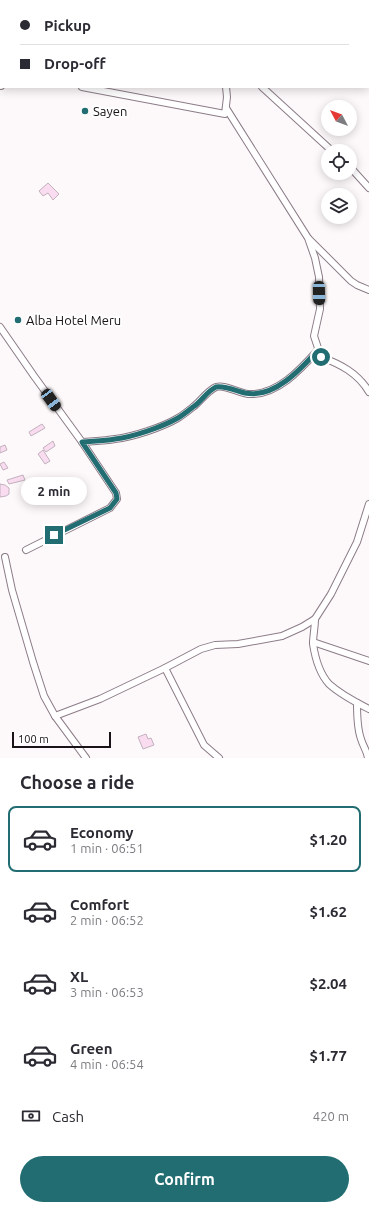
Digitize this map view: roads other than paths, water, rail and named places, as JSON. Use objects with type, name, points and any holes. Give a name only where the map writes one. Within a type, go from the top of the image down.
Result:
[{"type":"street","points":[[88,88],[226,111]]},
{"type":"street","points":[[226,88],[226,111],[308,238],[350,281],[369,290]]},
{"type":"street","points":[[263,88],[324,144]]},
{"type":"street","points":[[357,175],[369,188]]},
{"type":"street","points":[[308,238],[315,258],[319,277],[320,309],[314,336],[318,350],[321,357],[349,369],[369,392]]},
{"type":"street","points":[[0,327],[82,442],[116,493],[117,499],[110,508],[26,550]]},
{"type":"street","points":[[82,442],[115,439],[134,435],[161,426],[177,419],[194,407],[214,388],[223,387],[249,394],[260,393],[268,390],[289,379],[303,367],[318,350]]},
{"type":"street","points":[[55,716],[100,699],[201,649],[215,645],[238,644],[282,636],[315,619],[331,594],[351,556],[369,504]]},
{"type":"street","points":[[5,557],[12,590],[39,682],[46,700],[55,716],[86,758]]},
{"type":"street","points":[[315,619],[313,642],[317,661],[322,673],[329,683],[357,703],[369,709]]},
{"type":"street","points":[[313,642],[369,661]]},
{"type":"street","points":[[165,668],[204,745],[219,758]]},
{"type":"street","points":[[357,703],[358,726],[361,740],[368,754],[368,758]]},
{"type":"place","name":"Sayen","points":[[85,111]]},
{"type":"place","name":"Alba Hotel Meru","points":[[18,320]]}]
